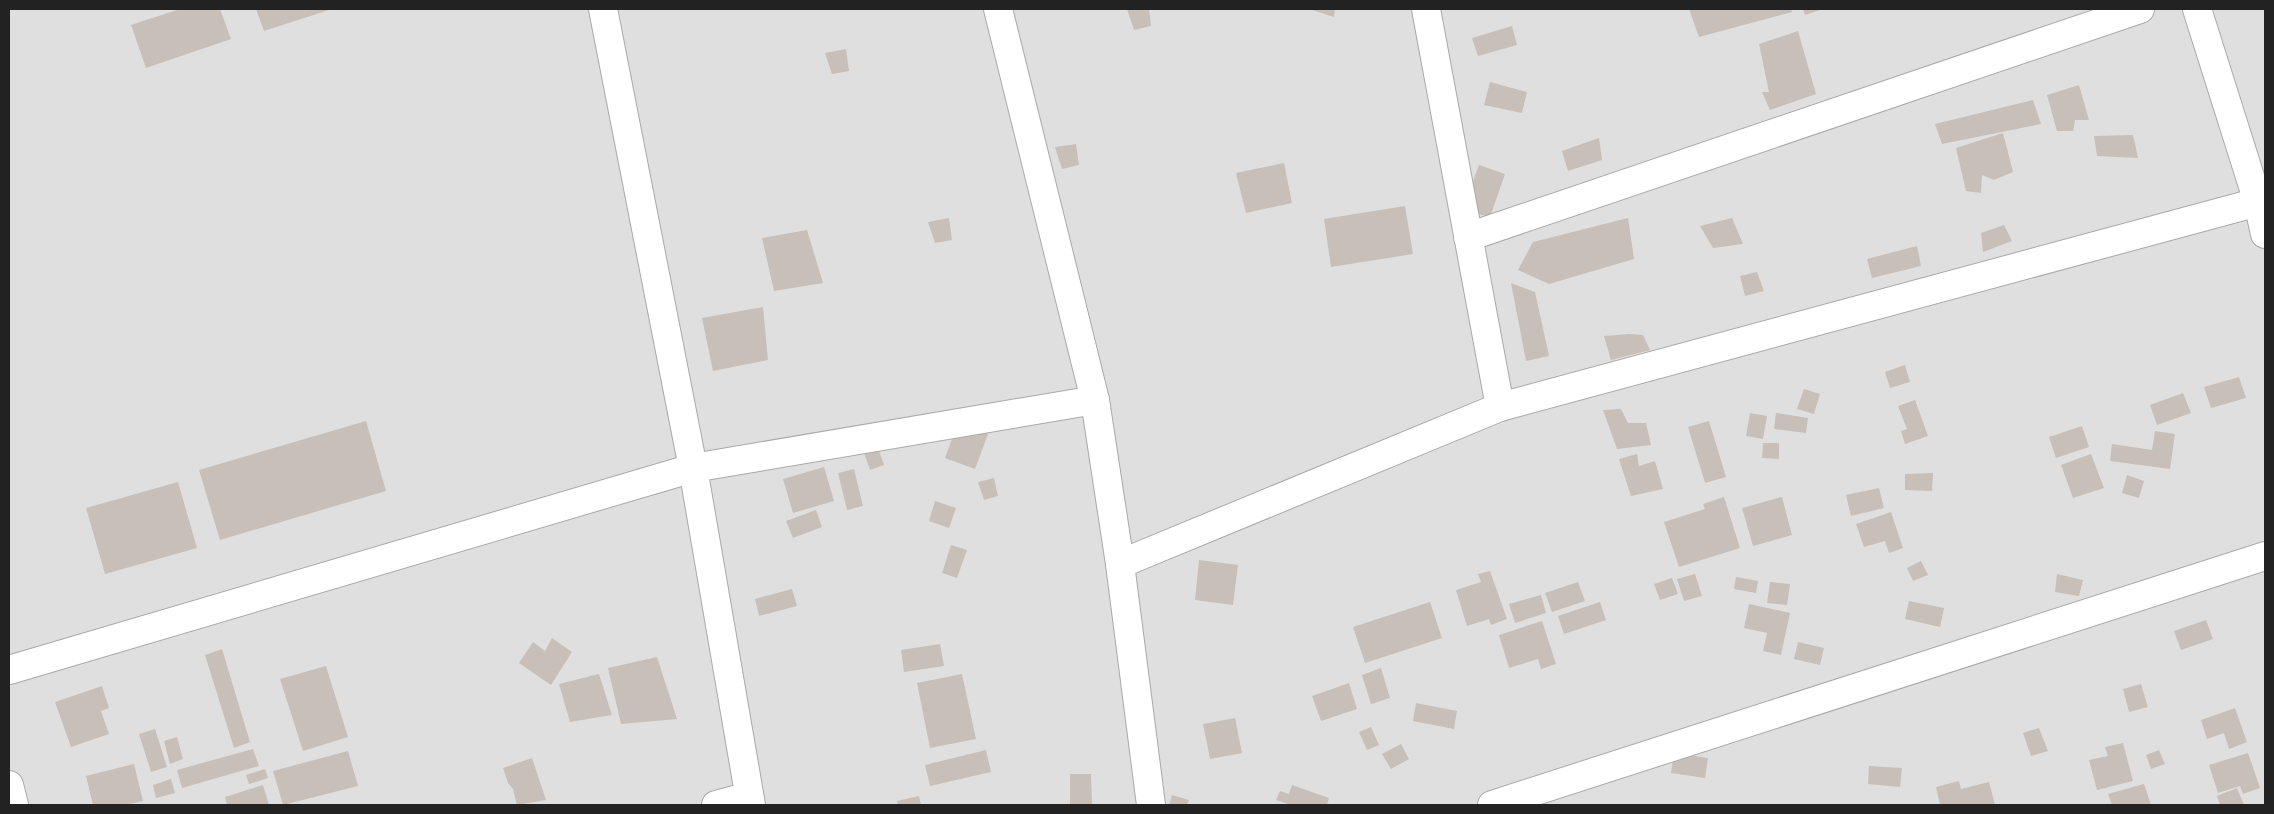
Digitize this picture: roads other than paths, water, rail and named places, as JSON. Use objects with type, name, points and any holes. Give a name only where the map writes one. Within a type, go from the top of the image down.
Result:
[{"type":"street","points":[[603,9],[693,468],[750,800],[716,805]]},
{"type":"street","points":[[998,9],[1096,400],[1120,564],[1151,805]]},
{"type":"street","points":[[1426,9],[1500,407]]},
{"type":"street","points":[[1468,237],[2140,9]]},
{"type":"street","points":[[2197,9],[2258,202],[2265,234]]},
{"type":"street","points":[[1120,564],[1500,407],[2258,202]]},
{"type":"street","points":[[9,670],[693,468],[1096,400]]},
{"type":"street","points":[[1492,805],[2265,556]]},
{"type":"street","points":[[9,786],[14,805]]}]
